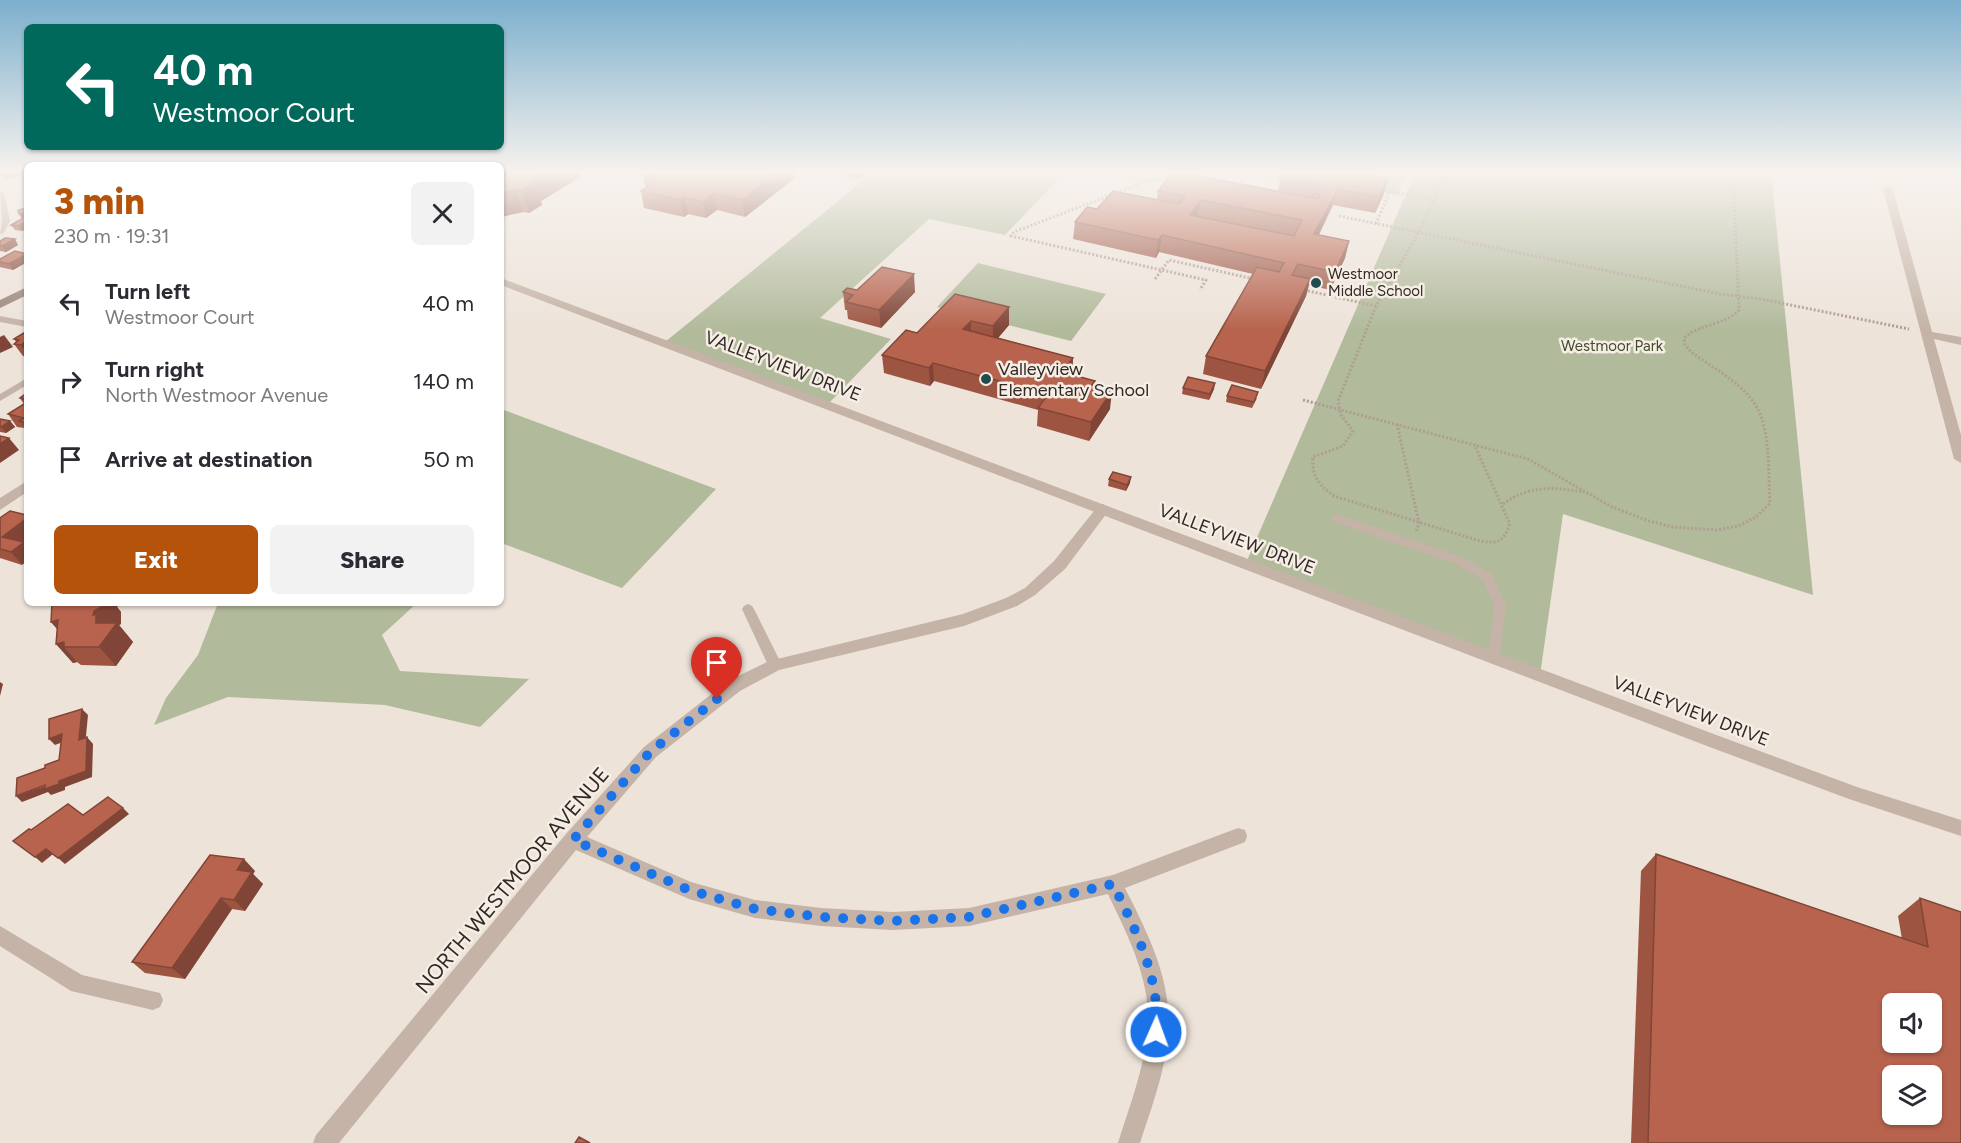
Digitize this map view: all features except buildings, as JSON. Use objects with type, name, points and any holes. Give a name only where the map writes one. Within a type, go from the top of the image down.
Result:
[{"type":"main road","points":[[0,305],[24,292]]},
{"type":"street","points":[[1898,224],[1961,459]]},
{"type":"street","name":"VALLEYVIEW DRIVE","points":[[504,282],[1856,794],[1961,828]]},
{"type":"street","points":[[0,319],[24,323]]},
{"type":"street","points":[[1927,334],[1961,341]]},
{"type":"street","points":[[0,505],[24,487]]},
{"type":"street","name":"NORTH WESTMOOR AVENUE","points":[[324,1143],[573,840],[650,752],[734,686],[775,665],[994,612],[1039,586],[1052,574],[1103,508]]},
{"type":"street","points":[[573,840],[689,890],[755,909],[821,917],[893,921],[969,917],[1113,884],[1238,836]]},
{"type":"street","points":[[1113,884],[1135,928],[1150,969],[1158,1009],[1154,1056],[1144,1099],[1129,1143]]},
{"type":"street","points":[[0,934],[78,984],[153,1000]]},
{"type":"lane","points":[[0,398],[24,383]]},
{"type":"lane","points":[[1336,518],[1458,560],[1487,576],[1500,604],[1494,657]]},
{"type":"lane","points":[[748,609],[775,665]]},
{"type":"path","points":[[1035,224],[1014,232],[1011,236],[1206,280],[1200,290]]},
{"type":"path","points":[[1378,224],[1927,334]]},
{"type":"path","points":[[1423,224],[1376,306],[1338,401],[1341,415],[1353,431],[1351,439],[1345,447],[1313,457],[1312,474],[1318,484],[1334,496],[1480,542],[1495,543],[1504,537],[1510,524],[1503,504],[1474,444]]},
{"type":"path","points":[[1303,400],[1538,463],[1630,515],[1684,529],[1702,530],[1733,527],[1754,519],[1765,511],[1770,503],[1762,420],[1746,394],[1691,352],[1685,345],[1684,338],[1689,332],[1734,317],[1739,310],[1734,224]]},
{"type":"path","points":[[1155,279],[1169,260],[1257,279]]},
{"type":"path","points":[[1302,289],[1376,306]]},
{"type":"path","points":[[1396,424],[1419,523],[1412,544]]},
{"type":"path","points":[[1503,504],[1527,490],[1546,486],[1586,492]]},
{"type":"green space","points":[[809,224],[923,224],[820,318],[891,339],[828,404],[665,342]]},
{"type":"green space","points":[[954,224],[1015,224],[1005,235]]},
{"type":"green space","name":"Westmoor Park","points":[[1393,224],[1776,224],[1813,595],[1563,514],[1540,675],[1246,563]]},
{"type":"green space","points":[[978,263],[1106,294],[1071,341],[937,307]]},
{"type":"green space","points":[[504,410],[716,489],[622,588],[504,544]]},
{"type":"green space","points":[[217,606],[414,606],[382,635],[400,671],[529,679],[480,727],[385,705],[228,697],[154,725],[166,698],[198,655]]},
{"type":"place","name":"Westmoor Middle School","points":[[1316,283]]},
{"type":"place","name":"Valleyview Elementary School","points":[[986,379]]},
{"type":"route","points":[[717,699],[650,752],[573,840],[689,890],[755,909],[821,917],[893,921],[969,917],[1113,884],[1135,928],[1150,969],[1158,1009],[1156,1032]]}]
